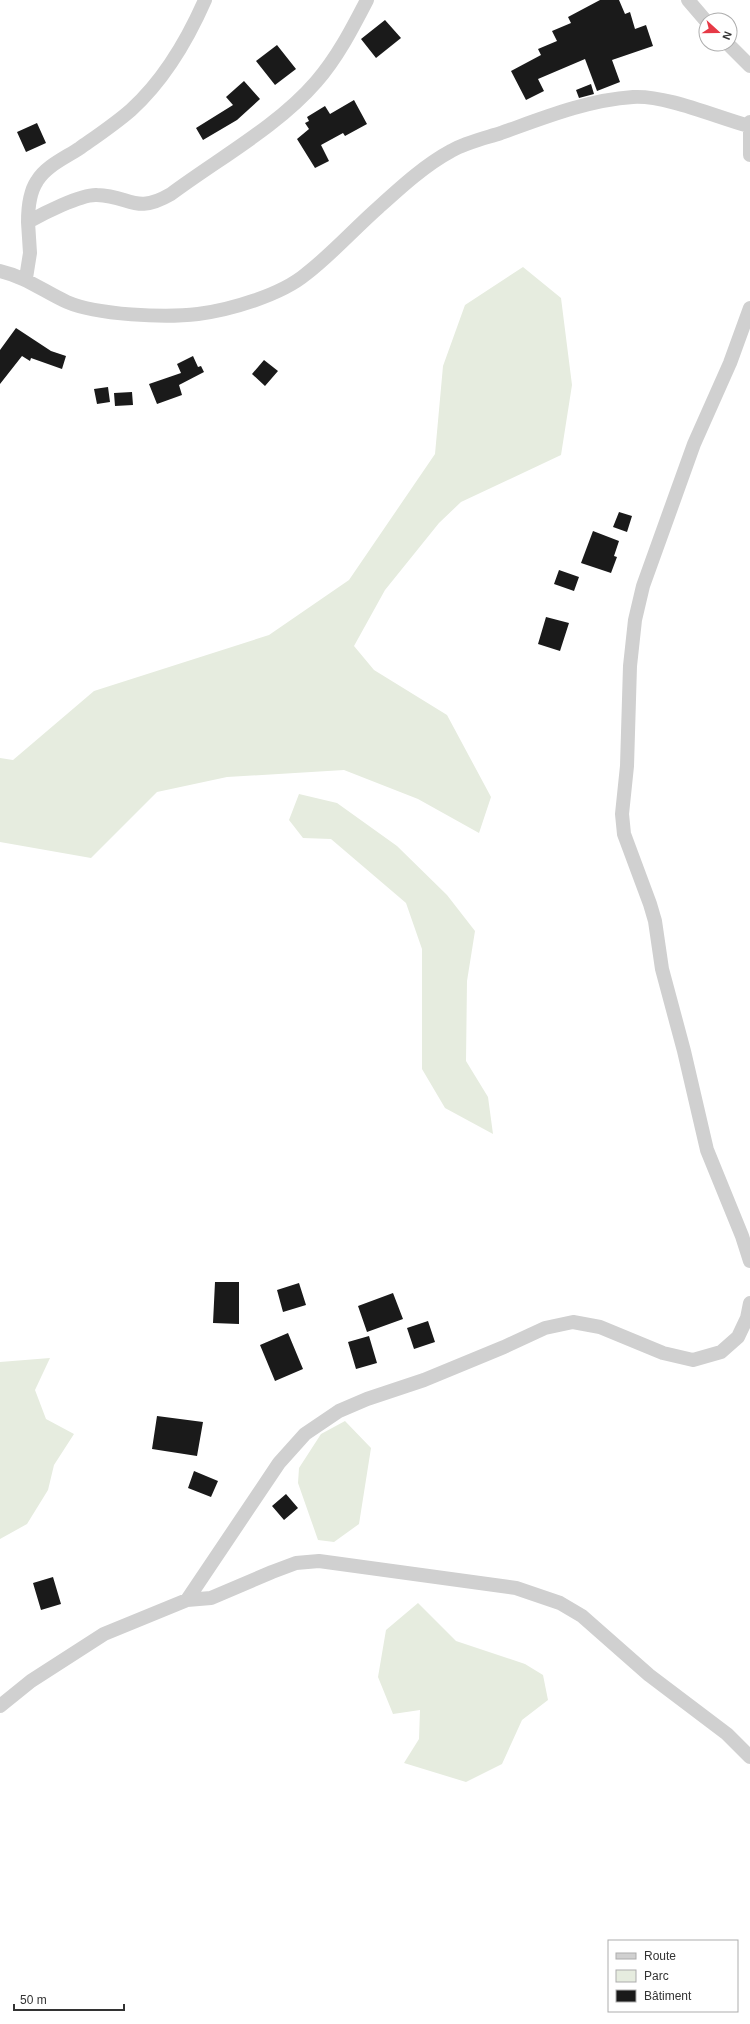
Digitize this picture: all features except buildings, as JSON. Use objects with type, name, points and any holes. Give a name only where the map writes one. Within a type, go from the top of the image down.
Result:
[{"type":"street","points":[[26,278],[30,253],[28,222],[29,200],[36,181],[48,168],[79,148],[130,110],[156,84],[180,49],[205,0]]},
{"type":"street","points":[[28,222],[40,215],[87,196],[102,195],[133,203],[147,204],[157,202],[171,194],[268,124],[292,105],[315,83],[336,57],[367,0]]},
{"type":"street","points":[[688,0],[698,12]]},
{"type":"street","points":[[736,52],[750,66]]},
{"type":"street","points":[[0,271],[26,278],[69,303],[94,309],[159,316],[199,314],[259,298],[284,288],[305,276],[380,206],[432,163],[452,150],[577,107],[634,97],[666,101],[749,124],[750,155]]},
{"type":"street","points":[[750,308],[730,363],[694,444],[643,586],[635,620],[631,658],[627,766],[622,814],[624,834],[655,921],[662,969],[684,1051],[707,1150],[742,1236],[750,1261]]},
{"type":"street","points":[[187,1600],[280,1463],[305,1434],[339,1411],[367,1399],[424,1380],[504,1347],[545,1328],[572,1322],[600,1327],[663,1353],[693,1360],[721,1352],[738,1337],[747,1318],[750,1303]]},
{"type":"street","points":[[0,1706],[31,1681],[104,1634],[187,1600],[211,1598],[296,1563],[319,1561],[516,1588],[560,1604],[582,1616],[649,1675],[727,1734],[750,1757]]},
{"type":"green space","points":[[523,267],[561,298],[572,385],[561,455],[461,502],[439,523],[385,590],[354,646],[374,670],[447,715],[491,797],[479,833],[418,799],[344,770],[227,777],[157,792],[91,858],[0,842],[0,758],[13,760],[94,691],[269,635],[349,580],[435,454],[443,366],[465,305]]},
{"type":"green space","points":[[299,794],[337,803],[397,846],[447,895],[475,931],[467,981],[466,1061],[488,1097],[493,1134],[445,1108],[422,1069],[422,949],[406,903],[331,839],[303,838],[289,820]]},
{"type":"green space","points":[[50,1358],[35,1390],[46,1419],[74,1434],[54,1465],[48,1490],[27,1524],[0,1539],[0,1362]]},
{"type":"green space","points":[[345,1421],[371,1448],[359,1524],[334,1542],[318,1540],[298,1483],[299,1468],[321,1434]]},
{"type":"green space","points":[[418,1603],[456,1641],[525,1664],[543,1675],[548,1700],[522,1720],[502,1764],[466,1782],[404,1763],[419,1739],[420,1710],[393,1714],[378,1677],[386,1630]]}]
